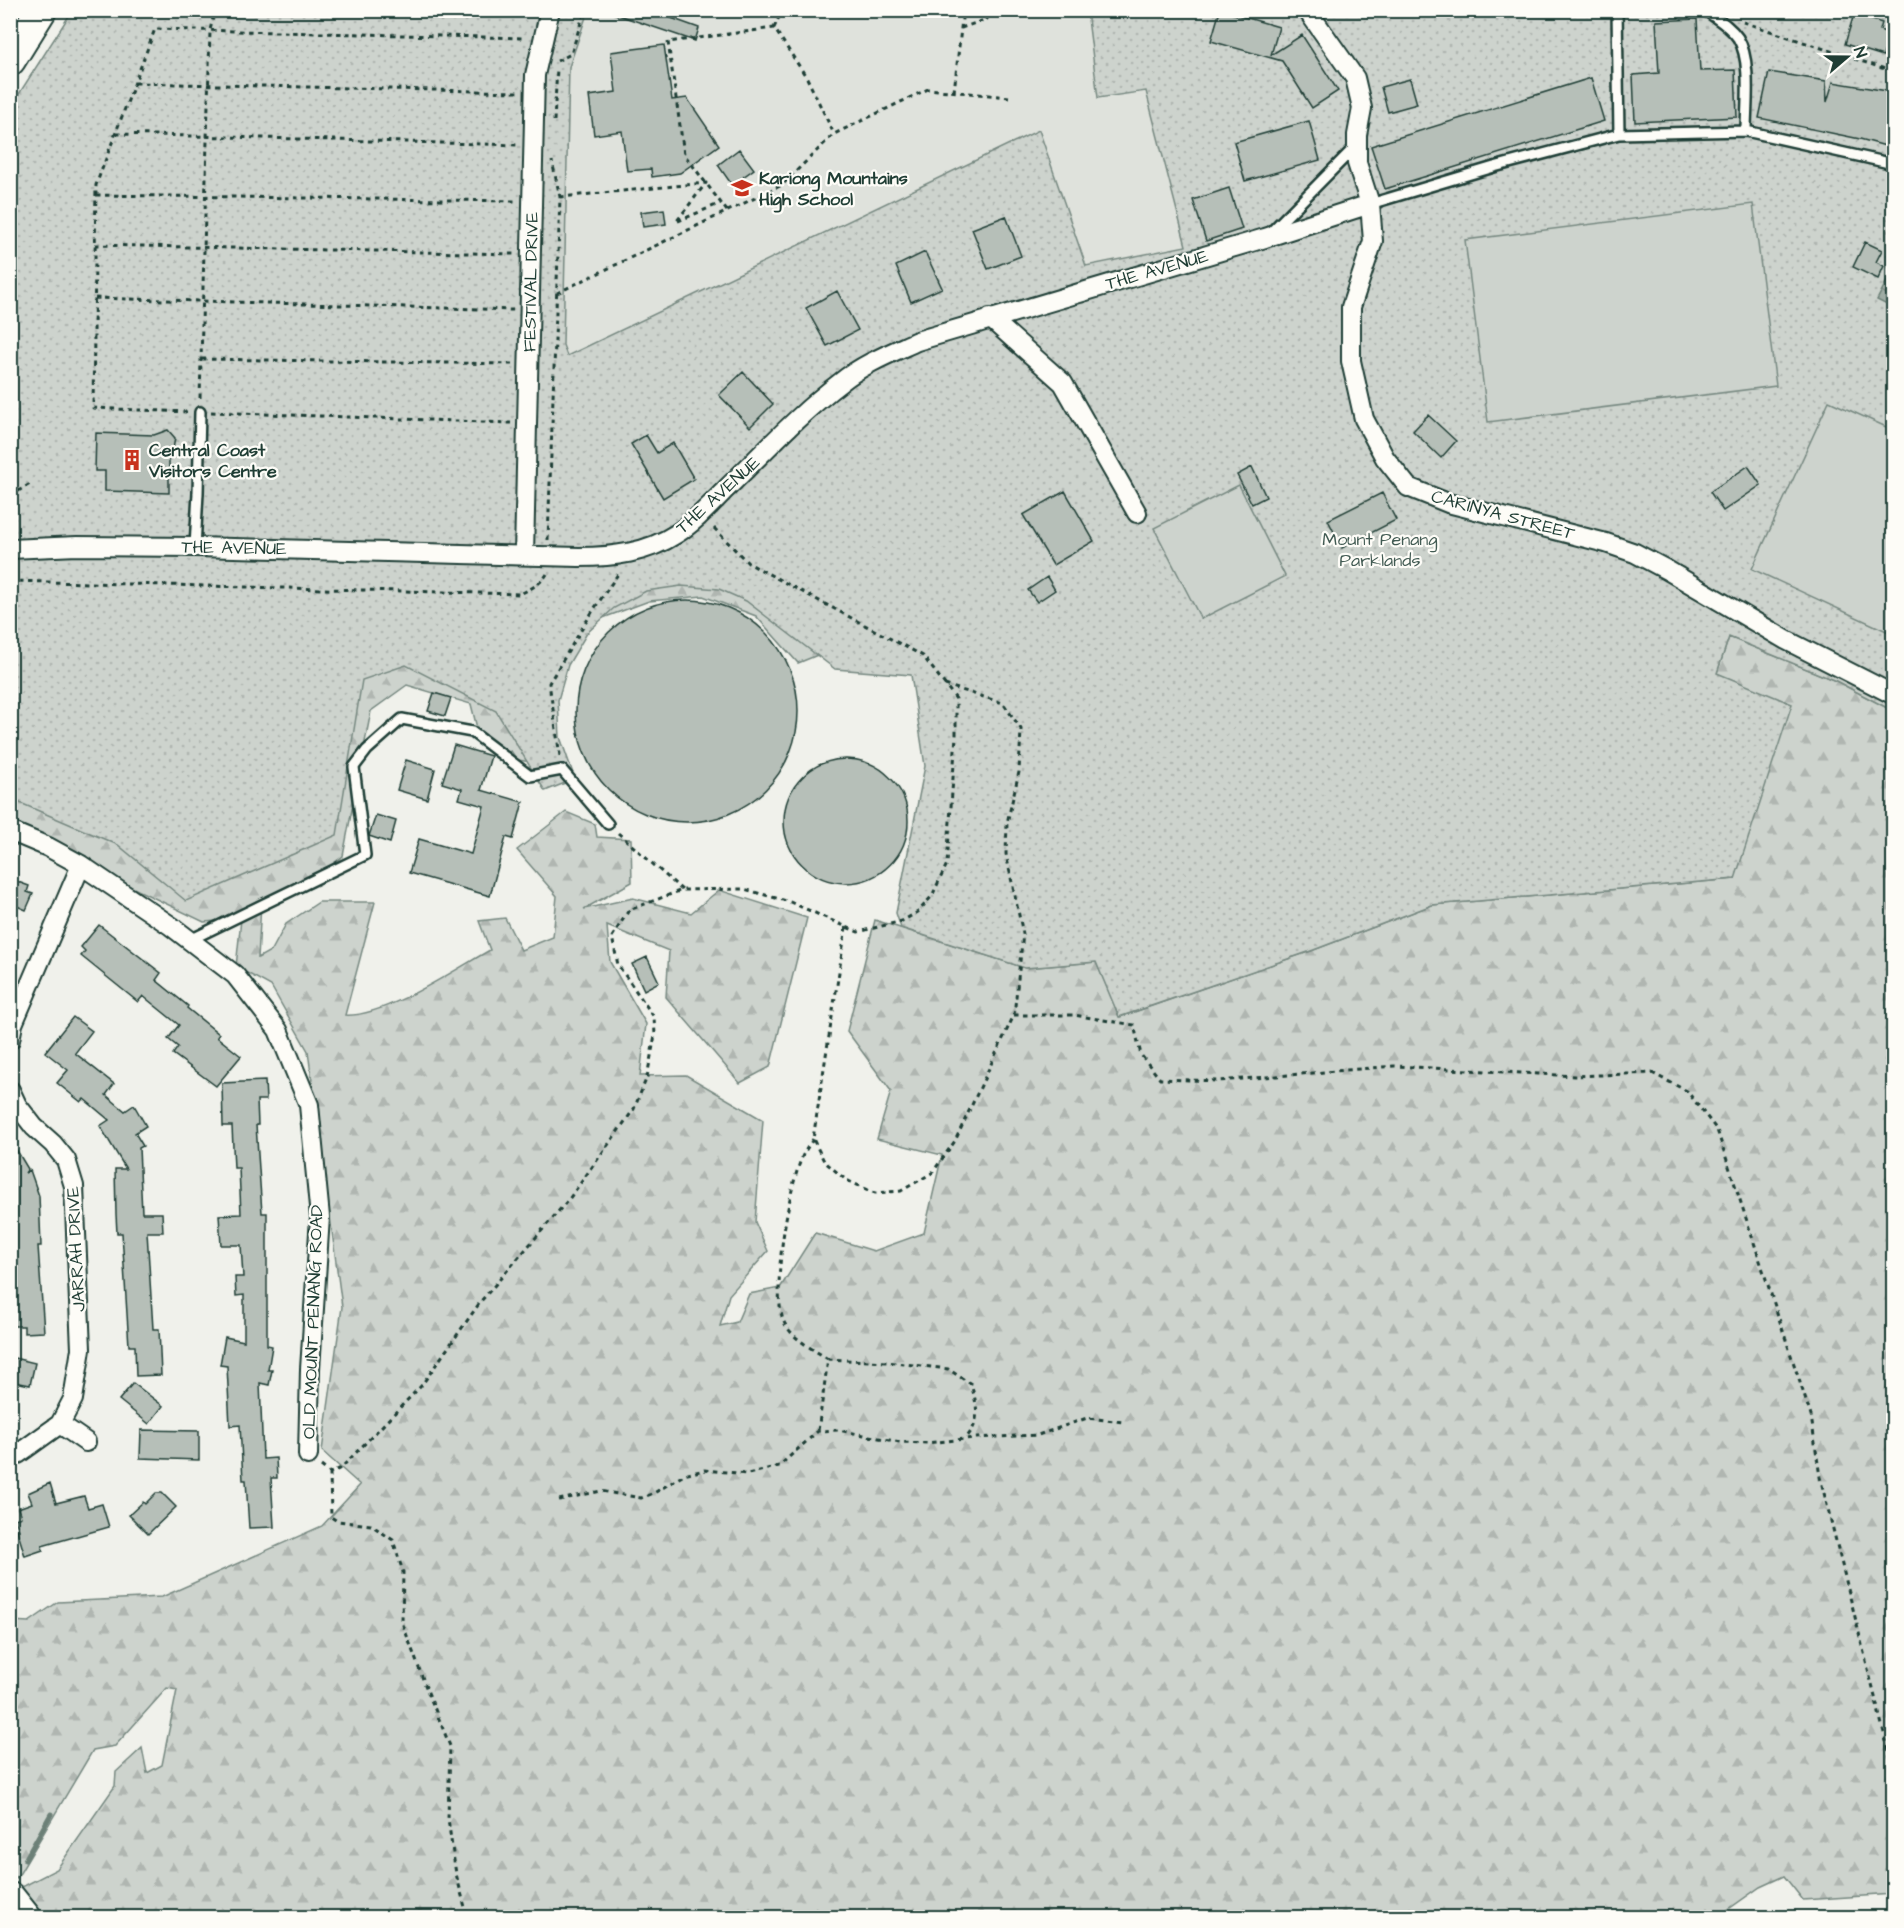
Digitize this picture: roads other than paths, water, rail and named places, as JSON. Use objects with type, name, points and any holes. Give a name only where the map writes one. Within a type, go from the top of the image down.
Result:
[{"type":"highway","points":[[10,60],[41,10]]},
{"type":"highway","points":[[10,1898],[27,1917]]},
{"type":"street","name":"FESTIVAL DRIVE","points":[[524,555],[534,93],[535,75],[550,10]]},
{"type":"street","name":"CARINYA STREET","points":[[1308,10],[1355,78],[1362,108],[1357,163],[1370,204],[1373,241],[1351,307],[1351,361],[1364,418],[1385,458],[1408,487],[1448,503],[1606,543],[1635,553],[1786,640],[1893,695]]},
{"type":"street","name":"THE AVENUE","points":[[10,549],[77,546],[195,547],[610,557],[634,552],[676,534],[700,514],[806,412],[842,381],[873,361],[917,341],[1265,238],[1370,204]]},
{"type":"street","points":[[990,318],[1063,383],[1137,513]]},
{"type":"street","name":"OLD MOUNT PENANG ROAD","points":[[10,831],[48,846],[81,865],[190,940],[235,975],[278,1030],[309,1104],[320,1217],[310,1369],[308,1455]]},
{"type":"street","points":[[10,1040],[13,1024],[81,865]]},
{"type":"street","name":"JARRAH DRIVE","points":[[10,1455],[18,1454],[60,1424],[73,1399],[81,1349],[74,1186],[66,1160],[13,1101]]},
{"type":"street","points":[[60,1424],[86,1442]]},
{"type":"lane","points":[[1617,10],[1619,134]]},
{"type":"lane","points":[[1706,10],[1728,26],[1743,50],[1746,75],[1746,131]]},
{"type":"lane","points":[[1370,204],[1494,167],[1619,134],[1746,131],[1893,164]]},
{"type":"lane","points":[[1265,238],[1357,145]]},
{"type":"lane","points":[[195,547],[200,412]]},
{"type":"lane","points":[[190,940],[365,855],[354,767],[367,750],[402,719],[472,732],[530,776],[562,770],[608,824]]},
{"type":"water","points":[[1894,270],[1893,308],[1877,300]]},
{"type":"waterway","points":[[25,1860],[51,1814]]},
{"type":"place","name":"Kariong Mountains High School","points":[[742,188]]},
{"type":"place","name":"Central Coast Visitors Centre","points":[[132,460]]},
{"type":"park label","name":"Mount Penang Parklands","points":[[1380,549]]}]
